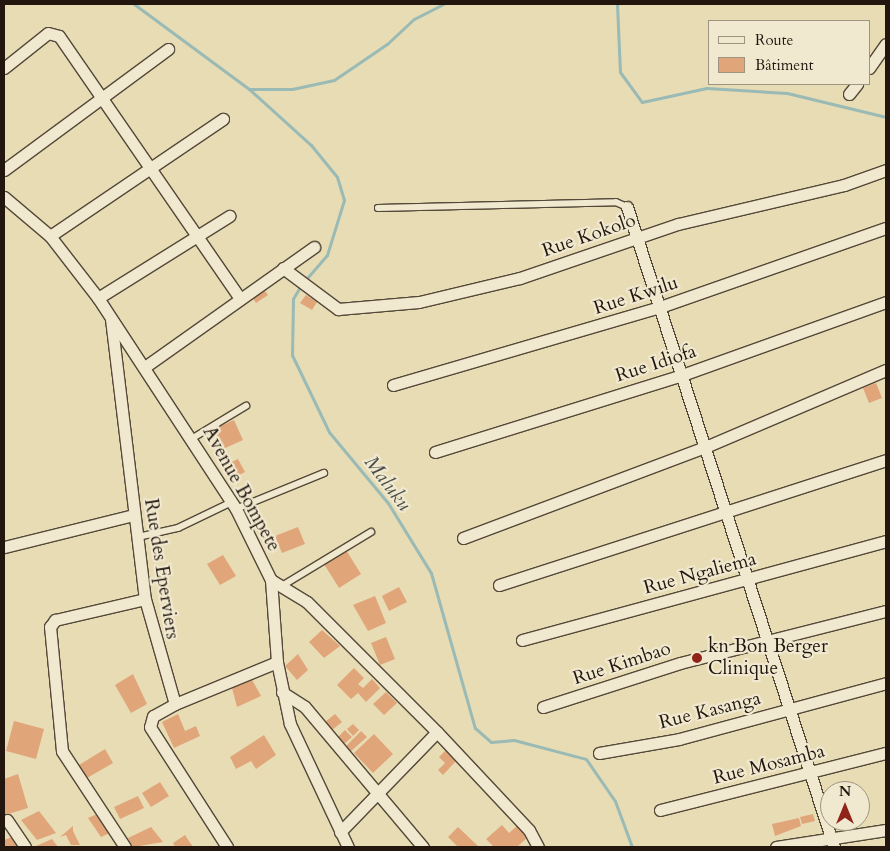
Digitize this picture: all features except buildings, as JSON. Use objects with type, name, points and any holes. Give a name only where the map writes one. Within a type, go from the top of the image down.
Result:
[{"type":"street","points":[[4,68],[52,32],[105,99],[240,298]]},
{"type":"street","points":[[870,67],[886,44]]},
{"type":"street","points":[[4,170],[105,99],[168,49]]},
{"type":"street","points":[[849,94],[856,85]]},
{"type":"street","points":[[50,236],[149,166],[223,119]]},
{"type":"street","name":"Rue Kokolo","points":[[283,268],[303,285],[345,310],[411,304],[520,278],[638,238],[886,170]]},
{"type":"street","name":"Avenue Bompete","points":[[4,197],[50,236],[98,298],[146,366],[193,438],[277,583],[276,662],[290,724],[348,847]]},
{"type":"street","points":[[627,207],[766,643],[833,843]]},
{"type":"street","points":[[98,298],[229,216]]},
{"type":"street","name":"Rue Kwilu","points":[[393,385],[660,307],[886,228]]},
{"type":"street","points":[[146,366],[314,247]]},
{"type":"street","name":"Rue Idiofa","points":[[435,452],[682,375],[886,302]]},
{"type":"street","name":"Rue des Eperviers","points":[[111,319],[145,599],[175,704]]},
{"type":"street","points":[[463,538],[703,448],[886,370]]},
{"type":"street","points":[[499,585],[886,460]]},
{"type":"street","points":[[4,547],[134,515]]},
{"type":"street","name":"Rue Ngaliema","points":[[522,640],[886,542]]},
{"type":"street","points":[[277,583],[307,602],[437,732],[529,830],[538,847]]},
{"type":"street","points":[[125,847],[62,751],[50,627],[55,620],[145,599]]},
{"type":"street","name":"Rue Kimbao","points":[[543,707],[686,662],[886,611]]},
{"type":"street","points":[[227,847],[150,727],[153,716],[175,704],[276,662]]},
{"type":"street","name":"Rue Kasanga","points":[[600,754],[679,739],[886,683]]},
{"type":"street","points":[[282,692],[302,704],[423,847]]},
{"type":"street","points":[[340,832],[437,732]]},
{"type":"street","name":"Rue Mosamba","points":[[660,810],[886,752]]},
{"type":"street","points":[[7,820],[26,847]]},
{"type":"street","points":[[776,847],[833,843],[886,830]]},
{"type":"lane","points":[[378,208],[616,202],[627,207]]},
{"type":"lane","points":[[193,438],[246,406]]},
{"type":"lane","points":[[138,537],[178,528],[324,473]]},
{"type":"lane","points":[[277,583],[371,532]]},
{"type":"waterway","name":"Maluku","points":[[134,4],[249,89],[311,145],[337,177],[344,200],[327,255],[305,280]]},
{"type":"waterway","points":[[249,89],[292,89],[334,80],[387,44],[414,19],[443,4]]},
{"type":"waterway","points":[[617,4],[620,72],[642,102],[707,88],[787,93],[886,117]]},
{"type":"waterway","name":"Maluku","points":[[301,285],[293,299],[292,355],[329,432],[388,503],[431,573],[475,728],[491,742],[514,740],[586,759],[615,801],[632,847]]},
{"type":"place","name":"kn Bon Berger Clinique","points":[[697,658]]}]
